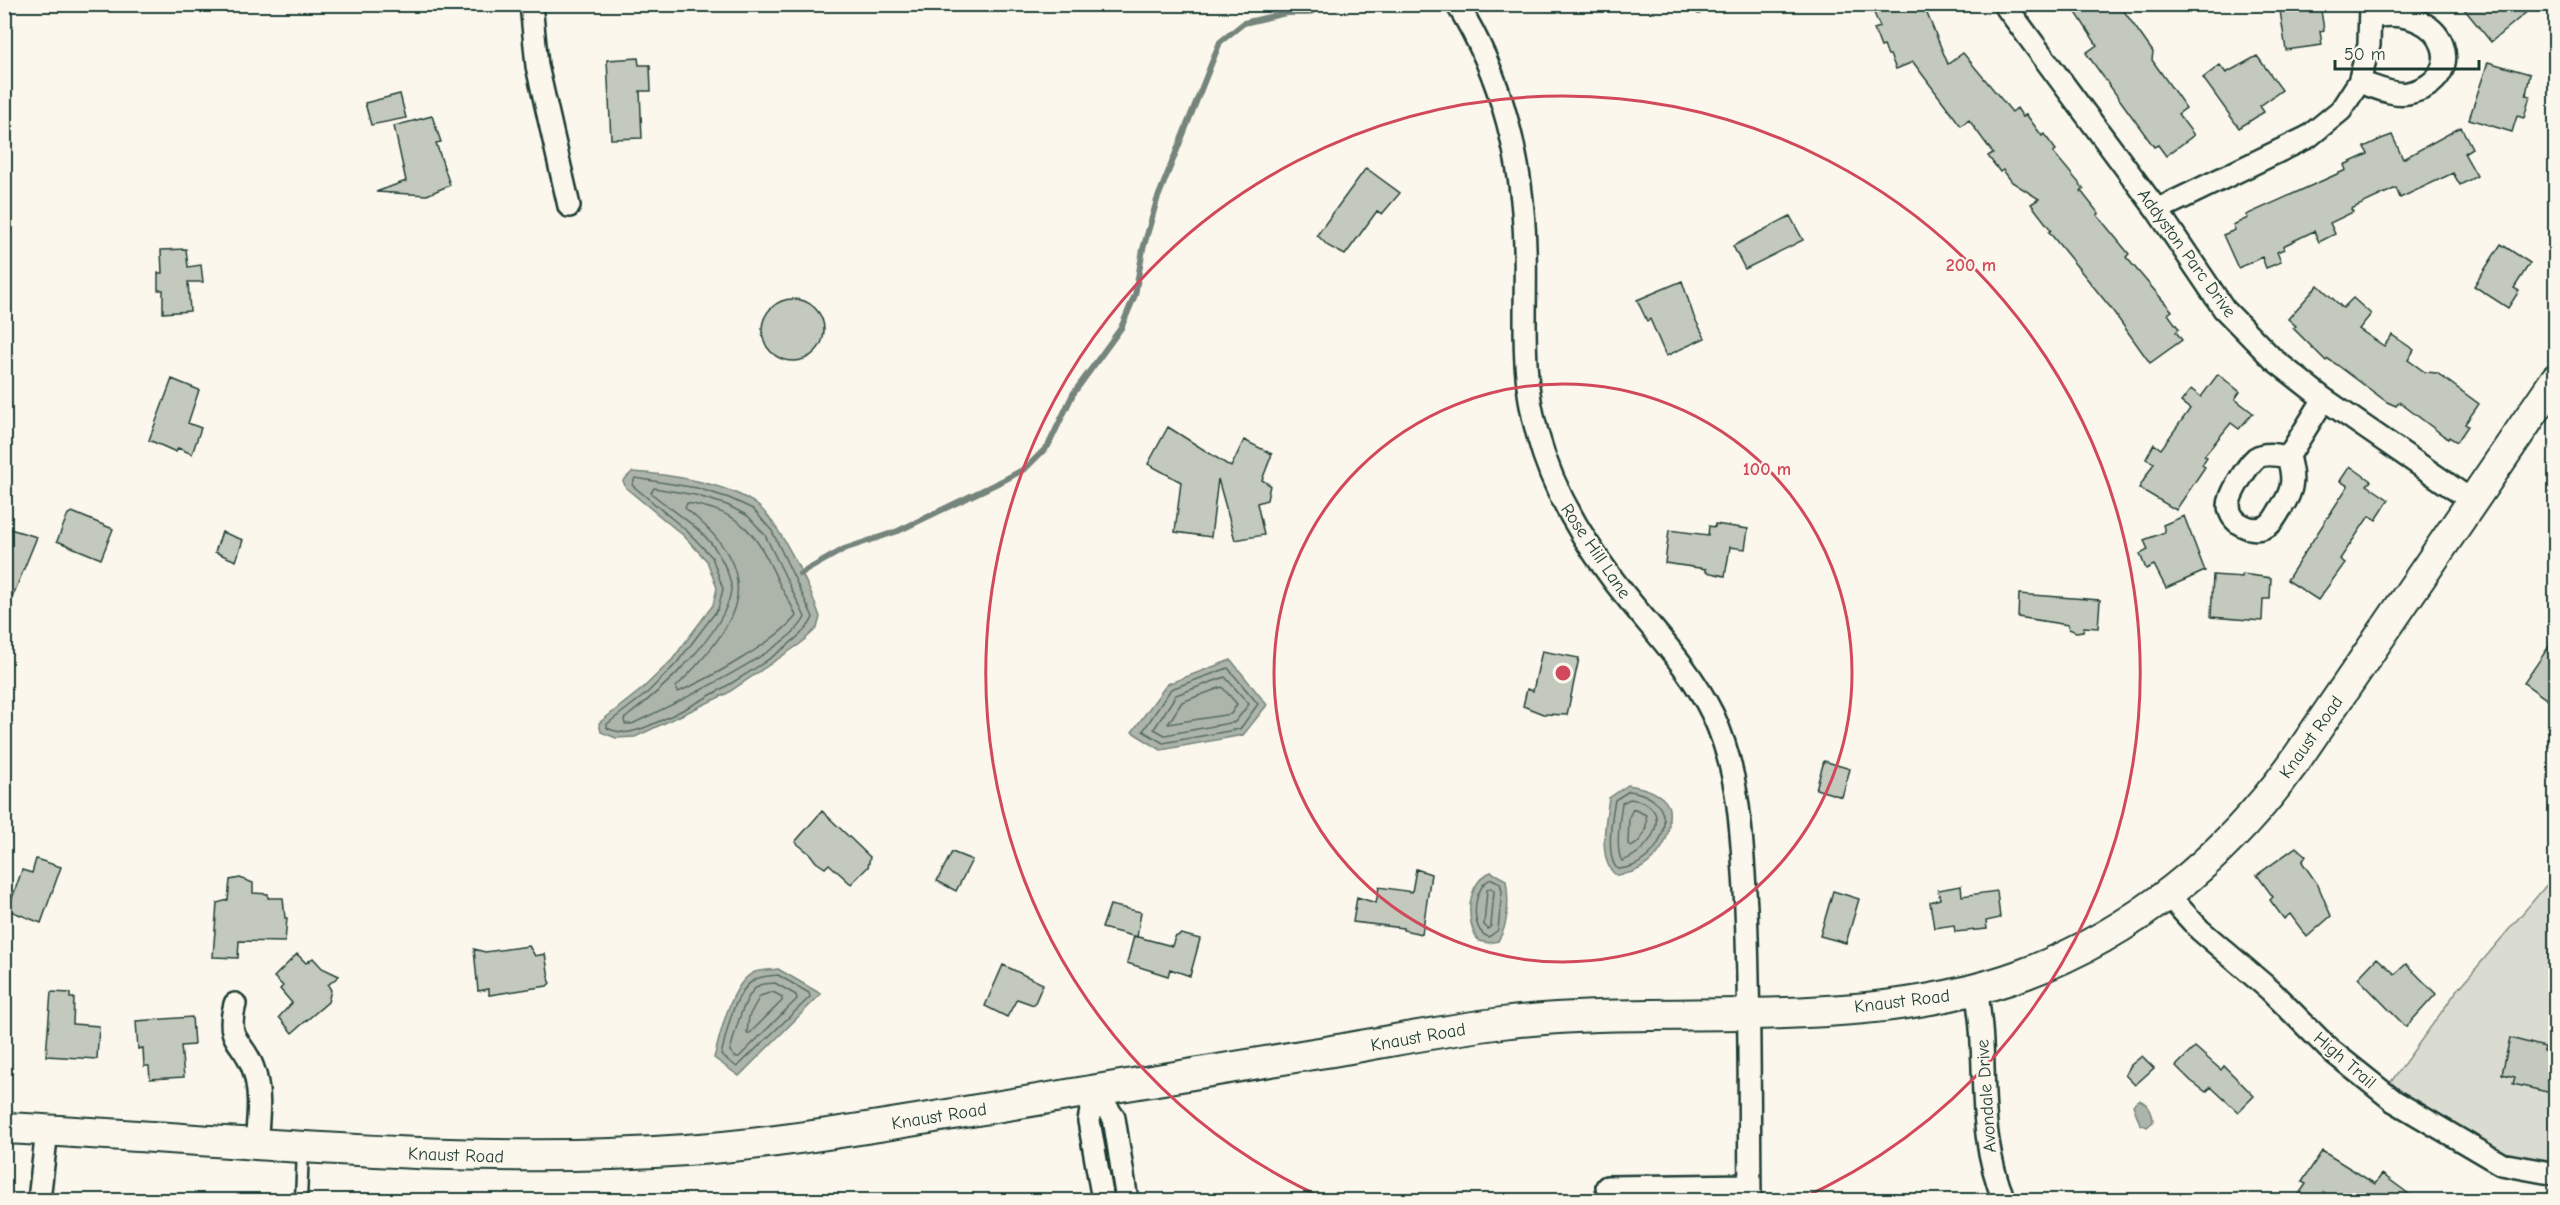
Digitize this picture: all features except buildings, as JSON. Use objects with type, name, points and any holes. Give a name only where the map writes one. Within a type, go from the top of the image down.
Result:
[{"type":"main road","name":"Knaust Road","points":[[4,1128],[444,1155],[514,1156],[692,1150],[842,1132],[1509,1022],[1624,1014],[1750,1012],[1888,1006],[1976,990],[2023,974],[2086,946],[2121,927],[2167,894],[2224,846],[2273,792],[2556,379]]},
{"type":"street","points":[[531,4],[537,66],[568,206]]},
{"type":"street","name":"Rose Hill Lane","points":[[1457,4],[1487,59],[1509,123],[1520,179],[1525,246],[1525,380],[1538,436],[1554,484],[1581,533],[1611,578],[1684,668],[1712,714],[1734,774],[1742,831],[1750,1012],[1750,1193]]},
{"type":"street","name":"Addyston Parc Drive","points":[[2004,4],[2157,210],[2224,309],[2273,358],[2324,399],[2472,501]]},
{"type":"street","points":[[2157,210],[2308,137],[2342,110],[2359,82],[2369,45],[2371,10],[2404,15],[2424,22],[2441,41],[2445,58],[2436,77],[2424,87],[2406,93],[2359,82]]},
{"type":"street","points":[[2288,457],[2324,399]]},
{"type":"street","name":"High Trail","points":[[2167,894],[2200,930],[2270,990],[2329,1049],[2394,1101],[2501,1164],[2556,1174]]},
{"type":"street","name":"Avondale Drive","points":[[1976,990],[1982,1019],[1985,1134],[1989,1158],[2004,1200]]},
{"type":"street","points":[[235,1004],[230,1023],[236,1043],[253,1067],[258,1091],[256,1144]]},
{"type":"street","points":[[1095,1090],[1089,1121],[1103,1200]]},
{"type":"street","points":[[1095,1090],[1114,1118],[1126,1194],[1123,1200]]},
{"type":"street","points":[[39,1200],[47,1130]]},
{"type":"street","points":[[1607,1187],[1750,1193]]},
{"type":"lane","points":[[301,1200],[303,1147]]},
{"type":"shaded area","points":[[2555,875],[2555,1163],[2502,1156],[2388,1086],[2456,992]]},
{"type":"water","points":[[632,472],[714,485],[745,497],[757,505],[775,526],[784,541],[802,574],[820,617],[817,628],[800,644],[726,694],[635,737],[616,738],[601,732],[599,723],[642,689],[672,660],[713,605],[717,588],[707,561],[684,536],[626,488],[623,481]]},
{"type":"water","points":[[1231,660],[1267,705],[1243,735],[1161,750],[1132,732],[1167,684]]},
{"type":"water","points":[[1628,785],[1651,791],[1665,801],[1669,807],[1668,831],[1660,850],[1646,865],[1627,874],[1616,875],[1606,860],[1604,839],[1606,817],[1609,798]]},
{"type":"water","points":[[1491,872],[1506,880],[1508,903],[1502,935],[1498,941],[1489,943],[1479,941],[1474,933],[1470,903],[1477,884]]},
{"type":"water","points":[[778,969],[821,994],[739,1076],[714,1058],[723,1023],[733,997],[747,977],[755,972]]},
{"type":"water","points":[[2139,1100],[2147,1106],[2152,1115],[2153,1122],[2147,1127],[2140,1124],[2133,1105]]},
{"type":"waterway","points":[[800,574],[844,549],[898,531],[1006,479],[1026,468],[1048,446],[1073,394],[1121,328],[1135,295],[1143,249],[1157,200],[1220,42],[1244,23],[1286,13],[1309,13],[1325,4]]},
{"type":"waterway","points":[[1699,12],[1705,4]]}]
